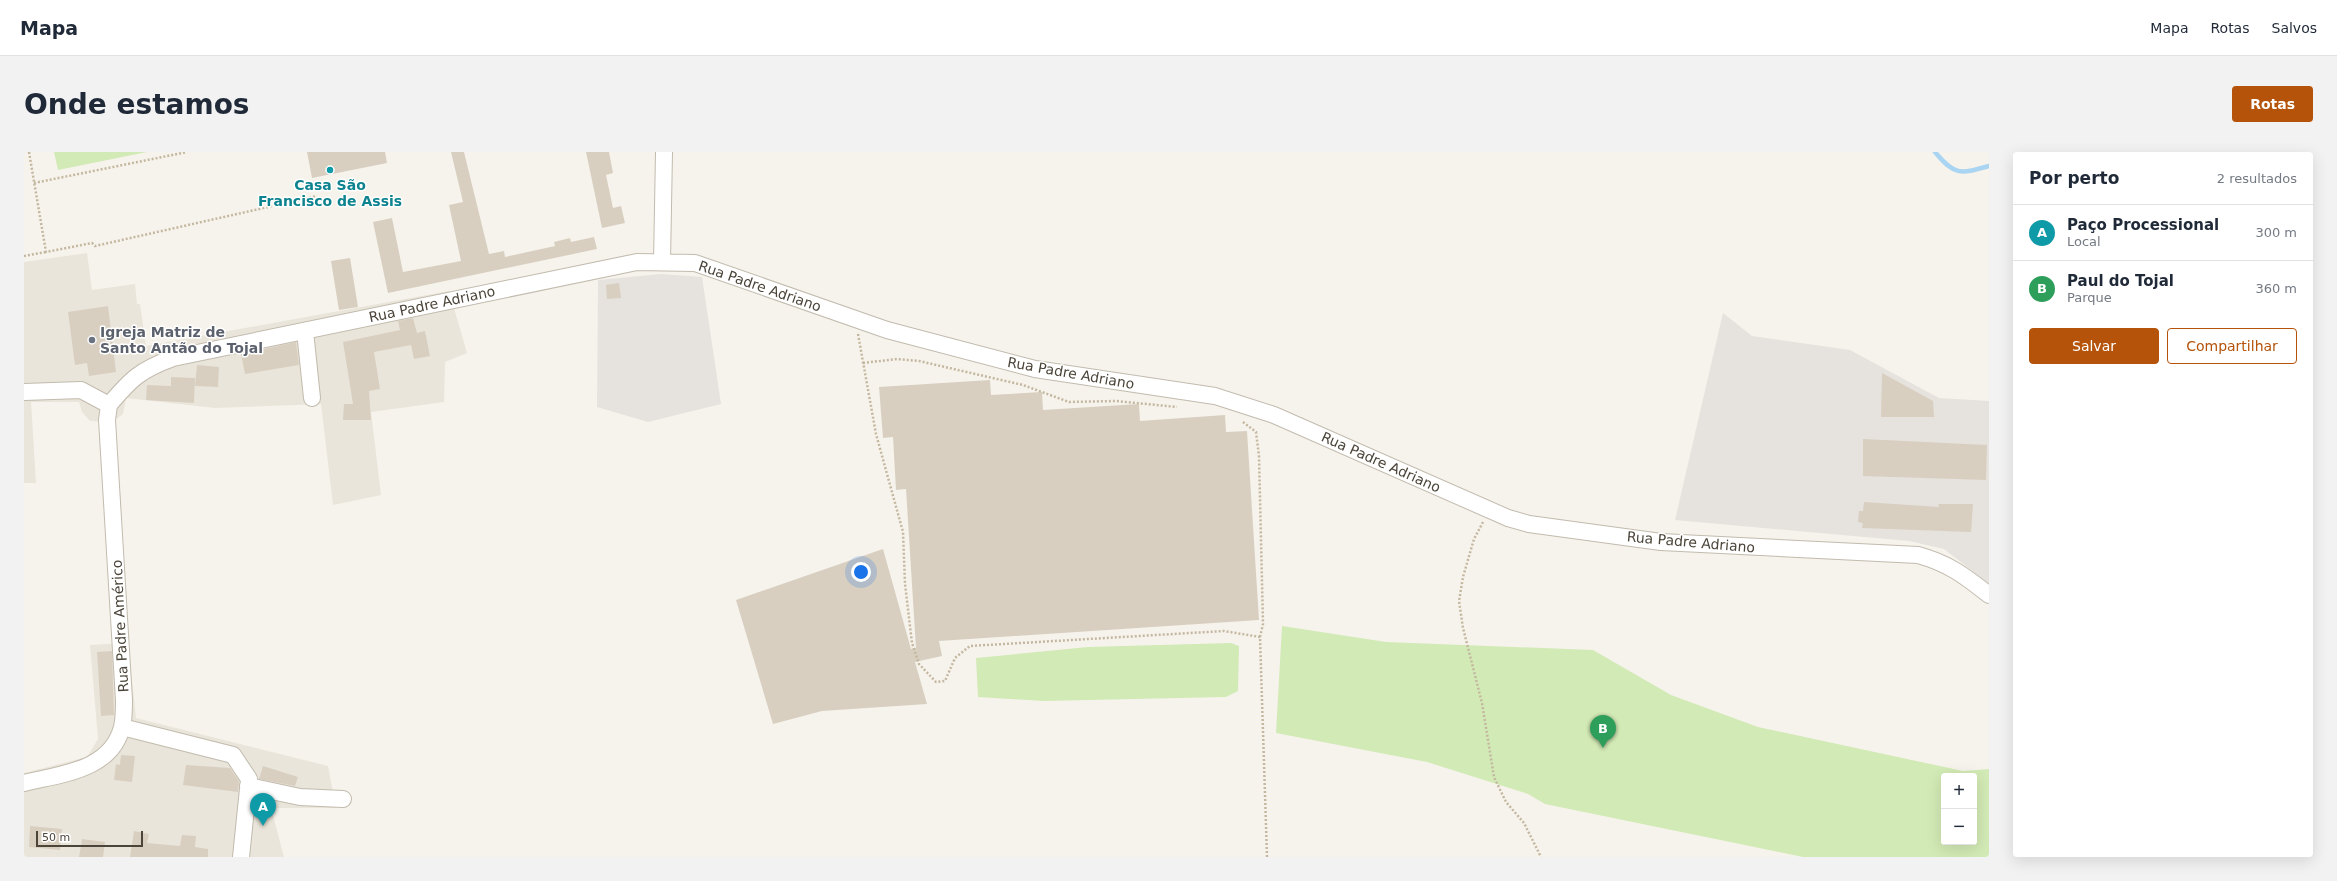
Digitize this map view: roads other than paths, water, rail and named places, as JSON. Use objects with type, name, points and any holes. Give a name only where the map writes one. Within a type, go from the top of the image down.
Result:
[{"type":"street","points":[[662,262],[664,152]]},
{"type":"street","name":"Rua Padre Adriano","points":[[109,405],[132,378],[152,365],[173,358],[305,332],[637,262],[695,263],[887,330],[1035,369],[1215,396],[1274,415],[1508,518],[1529,524],[1662,542],[1918,555],[1939,560],[1954,568],[1989,595]]},
{"type":"street","points":[[305,332],[312,398]]},
{"type":"street","points":[[24,392],[81,390],[109,405]]},
{"type":"street","name":"Rua Padre Américo","points":[[24,783],[82,769],[101,760],[115,744],[122,727],[124,700],[107,420],[109,405]]},
{"type":"street","points":[[122,727],[233,755],[248,779],[241,857]]},
{"type":"street","points":[[248,786],[300,797],[343,799]]},
{"type":"waterway","points":[[1935,152],[1953,169],[1959,171],[1971,171],[1989,166]]},
{"type":"place","name":"Casa São Francisco de Assis","points":[[330,170]]},
{"type":"place","name":"Igreja Matriz de Santo Antão do Tojal","points":[[92,340]]},
{"type":"place","name":"Paul do Tojal","points":[[1603,748]]},
{"type":"place","name":"Paço Processional","points":[[263,826]]}]
